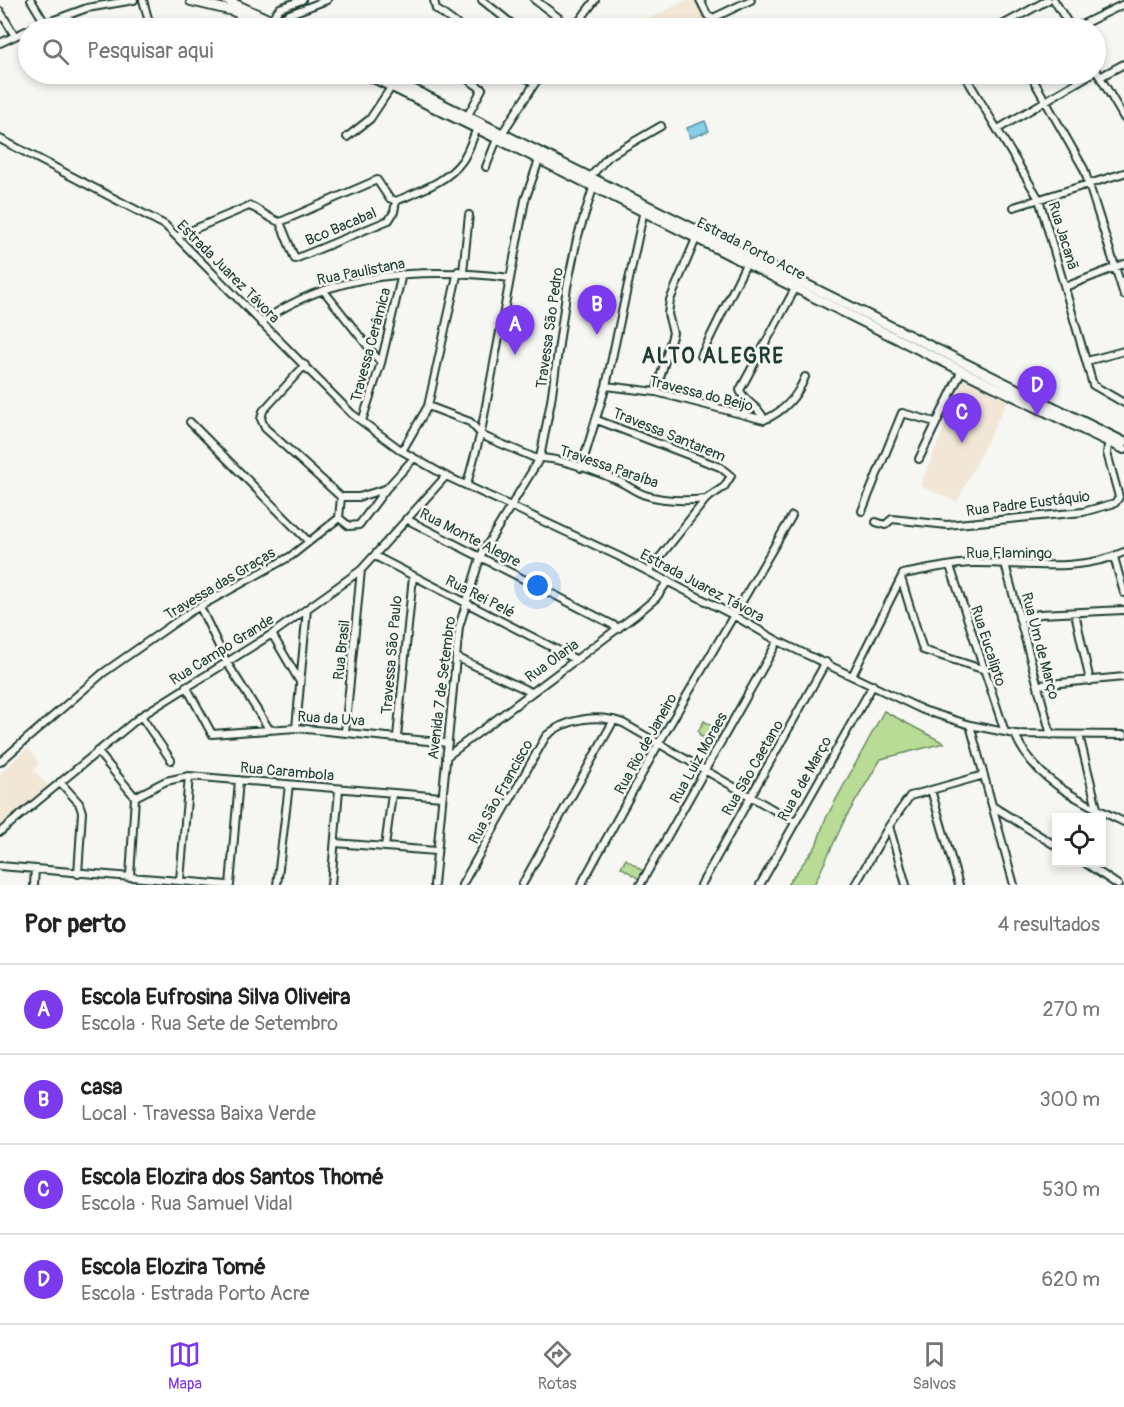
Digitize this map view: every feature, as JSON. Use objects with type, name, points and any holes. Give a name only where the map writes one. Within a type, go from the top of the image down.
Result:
[{"type":"main road","points":[[181,0],[192,0],[253,18]]},
{"type":"main road","points":[[226,0],[260,18]]},
{"type":"main road","name":"Estrada Porto Acre","points":[[388,84],[592,180],[1110,439],[1124,449]]},
{"type":"main road","name":"Estrada Porto Acre","points":[[403,84],[468,115],[478,125]]},
{"type":"main road","name":"Estrada Porto Acre","points":[[698,234],[747,262],[797,284],[961,372],[1110,439],[1124,442]]},
{"type":"street","points":[[31,0],[42,18]]},
{"type":"street","points":[[59,18],[87,8],[134,0]]},
{"type":"street","points":[[143,0],[147,18]]},
{"type":"street","points":[[274,18],[280,8],[302,0]]},
{"type":"street","points":[[286,18],[287,15],[327,0]]},
{"type":"street","points":[[434,0],[436,9],[448,18]]},
{"type":"street","points":[[482,0],[504,18]]},
{"type":"street","points":[[535,0],[559,18]]},
{"type":"street","points":[[700,0],[711,18],[751,0]]},
{"type":"street","points":[[1017,18],[1048,0]]},
{"type":"street","points":[[1054,0],[1066,18]]},
{"type":"street","points":[[580,18],[592,1]]},
{"type":"street","points":[[1094,18],[1124,4]]},
{"type":"street","points":[[0,11],[15,36]]},
{"type":"street","points":[[0,43],[18,35]]},
{"type":"street","points":[[1106,69],[1124,64]]},
{"type":"street","points":[[468,115],[482,89],[475,84]]},
{"type":"street","points":[[486,166],[500,136],[533,84]]},
{"type":"street","name":"Rua Jacanã","points":[[970,84],[1039,199],[1093,385],[1124,402]]},
{"type":"street","points":[[1036,84],[1084,169],[1124,295]]},
{"type":"street","points":[[998,129],[1073,84]]},
{"type":"street","points":[[1104,84],[1124,118]]},
{"type":"street","points":[[346,137],[370,119],[392,86]]},
{"type":"street","points":[[396,201],[430,187],[457,166],[463,160],[478,125]]},
{"type":"street","points":[[592,180],[609,156],[661,126]]},
{"type":"street","name":"Estrada Juarez Távora","points":[[0,139],[138,209],[178,236],[261,323],[362,421],[402,451],[446,476],[650,572],[778,641],[924,710],[970,725],[1015,734],[1124,735]]},
{"type":"street","points":[[466,484],[481,432],[525,200],[541,155]]},
{"type":"street","points":[[1014,207],[1124,173]]},
{"type":"street","name":"Bco Bacabal","points":[[377,180],[389,198],[396,201],[394,212],[388,220],[295,259],[280,222],[377,180]]},
{"type":"street","name":"Travessa São Pedro","points":[[512,506],[540,458],[551,401],[567,287],[592,180]]},
{"type":"street","points":[[178,236],[249,206],[257,209],[266,217],[280,222]]},
{"type":"street","points":[[582,468],[606,386],[645,207]]},
{"type":"street","points":[[402,451],[428,406],[460,272],[469,215]]},
{"type":"street","points":[[656,392],[673,333],[668,314],[670,300],[698,234]]},
{"type":"street","points":[[701,356],[747,262]]},
{"type":"street","points":[[1065,287],[1124,264]]},
{"type":"street","name":"Rua Paulistana","points":[[261,323],[291,302],[324,291],[402,274],[460,272],[510,278]]},
{"type":"street","name":"Travessa Cerâmica","points":[[362,421],[381,363],[402,274]]},
{"type":"street","points":[[764,420],[760,411],[743,396],[740,390],[797,284]]},
{"type":"street","points":[[324,291],[381,363]]},
{"type":"street","points":[[1087,362],[1124,351]]},
{"type":"street","points":[[306,365],[261,416],[265,428],[341,497],[359,496],[386,489]]},
{"type":"street","points":[[919,459],[961,372]]},
{"type":"street","name":"Travessa do Beijo","points":[[606,386],[656,392],[764,420],[777,414],[794,400],[805,377]]},
{"type":"street","name":"Travessa Paraíba","points":[[428,406],[470,422],[486,437],[535,458],[582,468],[616,480],[644,495],[687,501],[706,500]]},
{"type":"street","points":[[862,511],[902,413],[935,422]]},
{"type":"street","name":"Travessa Santarem","points":[[597,420],[725,470],[731,476],[724,487],[706,500]]},
{"type":"street","points":[[190,422],[309,542]]},
{"type":"street","name":"Rua Padre Eustáquio","points":[[876,522],[885,525],[892,519],[958,525],[1083,512],[1115,503],[1119,497],[1107,453],[1110,439]]},
{"type":"street","points":[[341,497],[339,518],[349,526],[359,525],[386,489],[414,458]]},
{"type":"street","name":"Rua Campo Grande","points":[[0,832],[141,716],[272,634],[361,570],[446,476]]},
{"type":"street","points":[[650,572],[706,500]]},
{"type":"street","name":"Avenida 7 de Setembro","points":[[434,885],[459,627],[481,555],[512,506]]},
{"type":"street","name":"Rua Rio de Janeiro","points":[[581,885],[659,743],[792,516]]},
{"type":"street","name":"Travessa das Graças","points":[[0,762],[103,673],[200,607],[268,571],[339,518]]},
{"type":"street","name":"Rua Monte Alegre","points":[[406,519],[481,555],[619,628]]},
{"type":"street","name":"Rua Flamingo","points":[[902,576],[970,563],[1026,567],[1083,563],[1114,557],[1124,552]]},
{"type":"street","name":"Rua Rei Pelé","points":[[375,556],[575,659]]},
{"type":"street","points":[[1114,557],[1124,593]]},
{"type":"street","name":"Rua Um de Março","points":[[1005,564],[1051,735]]},
{"type":"street","name":"Rua Eucalipto","points":[[950,566],[982,669],[1005,732]]},
{"type":"street","name":"Rua Brasil","points":[[345,732],[361,570]]},
{"type":"street","name":"Travessa São Paulo","points":[[397,737],[410,585],[413,576]]},
{"type":"street","points":[[902,576],[923,650],[982,669]]},
{"type":"street","points":[[852,675],[902,576]]},
{"type":"street","name":"Rua Olaria","points":[[446,757],[646,608],[668,581]]},
{"type":"street","points":[[200,607],[226,661],[269,729]]},
{"type":"street","points":[[296,728],[308,609]]},
{"type":"street","points":[[1019,618],[1124,610]]},
{"type":"street","points":[[1075,613],[1090,681]]},
{"type":"street","points":[[272,634],[300,683]]},
{"type":"street","name":"Rua Luiz Moraes","points":[[640,885],[778,641]]},
{"type":"street","points":[[456,657],[531,692]]},
{"type":"street","name":"Rua São Caetano","points":[[701,885],[826,662]]},
{"type":"street","points":[[1039,685],[1124,677]]},
{"type":"street","name":"Rua 8 de Março","points":[[760,885],[873,685]]},
{"type":"street","name":"Rua da Uva","points":[[186,686],[212,734],[296,728],[448,743]]},
{"type":"street","points":[[141,716],[171,760]]},
{"type":"street","name":"Rua São Francisco","points":[[462,885],[546,736],[556,727],[570,722],[603,718],[614,720],[659,743],[795,822]]},
{"type":"street","points":[[522,885],[614,720]]},
{"type":"street","points":[[970,725],[1014,885]]},
{"type":"street","points":[[1015,734],[1020,746],[1043,775],[1124,822]]},
{"type":"street","points":[[1079,735],[1097,808]]},
{"type":"street","points":[[97,751],[135,797],[130,876]]},
{"type":"street","points":[[855,885],[889,826],[910,796],[984,775]]},
{"type":"street","points":[[180,880],[189,776]]},
{"type":"street","name":"Rua Carambola","points":[[135,797],[166,780],[189,776],[442,797]]},
{"type":"street","points":[[0,866],[228,885],[239,780]]},
{"type":"street","points":[[60,782],[79,803],[82,812],[78,874]]},
{"type":"street","points":[[277,885],[289,785]]},
{"type":"street","points":[[331,885],[339,789]]},
{"type":"street","points":[[931,790],[958,885]]},
{"type":"street","points":[[385,847],[392,794]]},
{"type":"street","points":[[994,807],[1052,843]]},
{"type":"street","points":[[889,826],[906,885]]},
{"type":"street","points":[[335,843],[436,851]]},
{"type":"street","points":[[1091,867],[1118,885]]},
{"type":"street","points":[[34,885],[35,869]]},
{"type":"shaded area","points":[[687,0],[697,0],[706,18],[651,18]]},
{"type":"shaded area","points":[[964,379],[1008,400],[957,502],[920,486]]},
{"type":"shaded area","points":[[28,748],[39,763],[34,771],[49,787],[0,829],[0,773]]},
{"type":"green space","points":[[884,711],[944,743],[881,759],[846,817],[814,885],[787,885],[816,846],[825,820]]},
{"type":"green space","points":[[704,721],[721,732],[716,744],[700,736],[698,731]]},
{"type":"green space","points":[[626,859],[643,871],[639,879],[621,867]]},
{"type":"water","points":[[705,121],[709,131],[690,138],[687,128]]},
{"type":"place","name":"casa","points":[[597,335]]},
{"type":"place","name":"Escola Eufrosina Silva Oliveira","points":[[515,355]]},
{"type":"place","name":"Escola Elozira Tomé","points":[[1037,416]]},
{"type":"place","name":"Escola Elozira dos Santos Thomé","points":[[962,443]]},
{"type":"district","name":"ALTO ALEGRE","points":[[713,356]]}]
